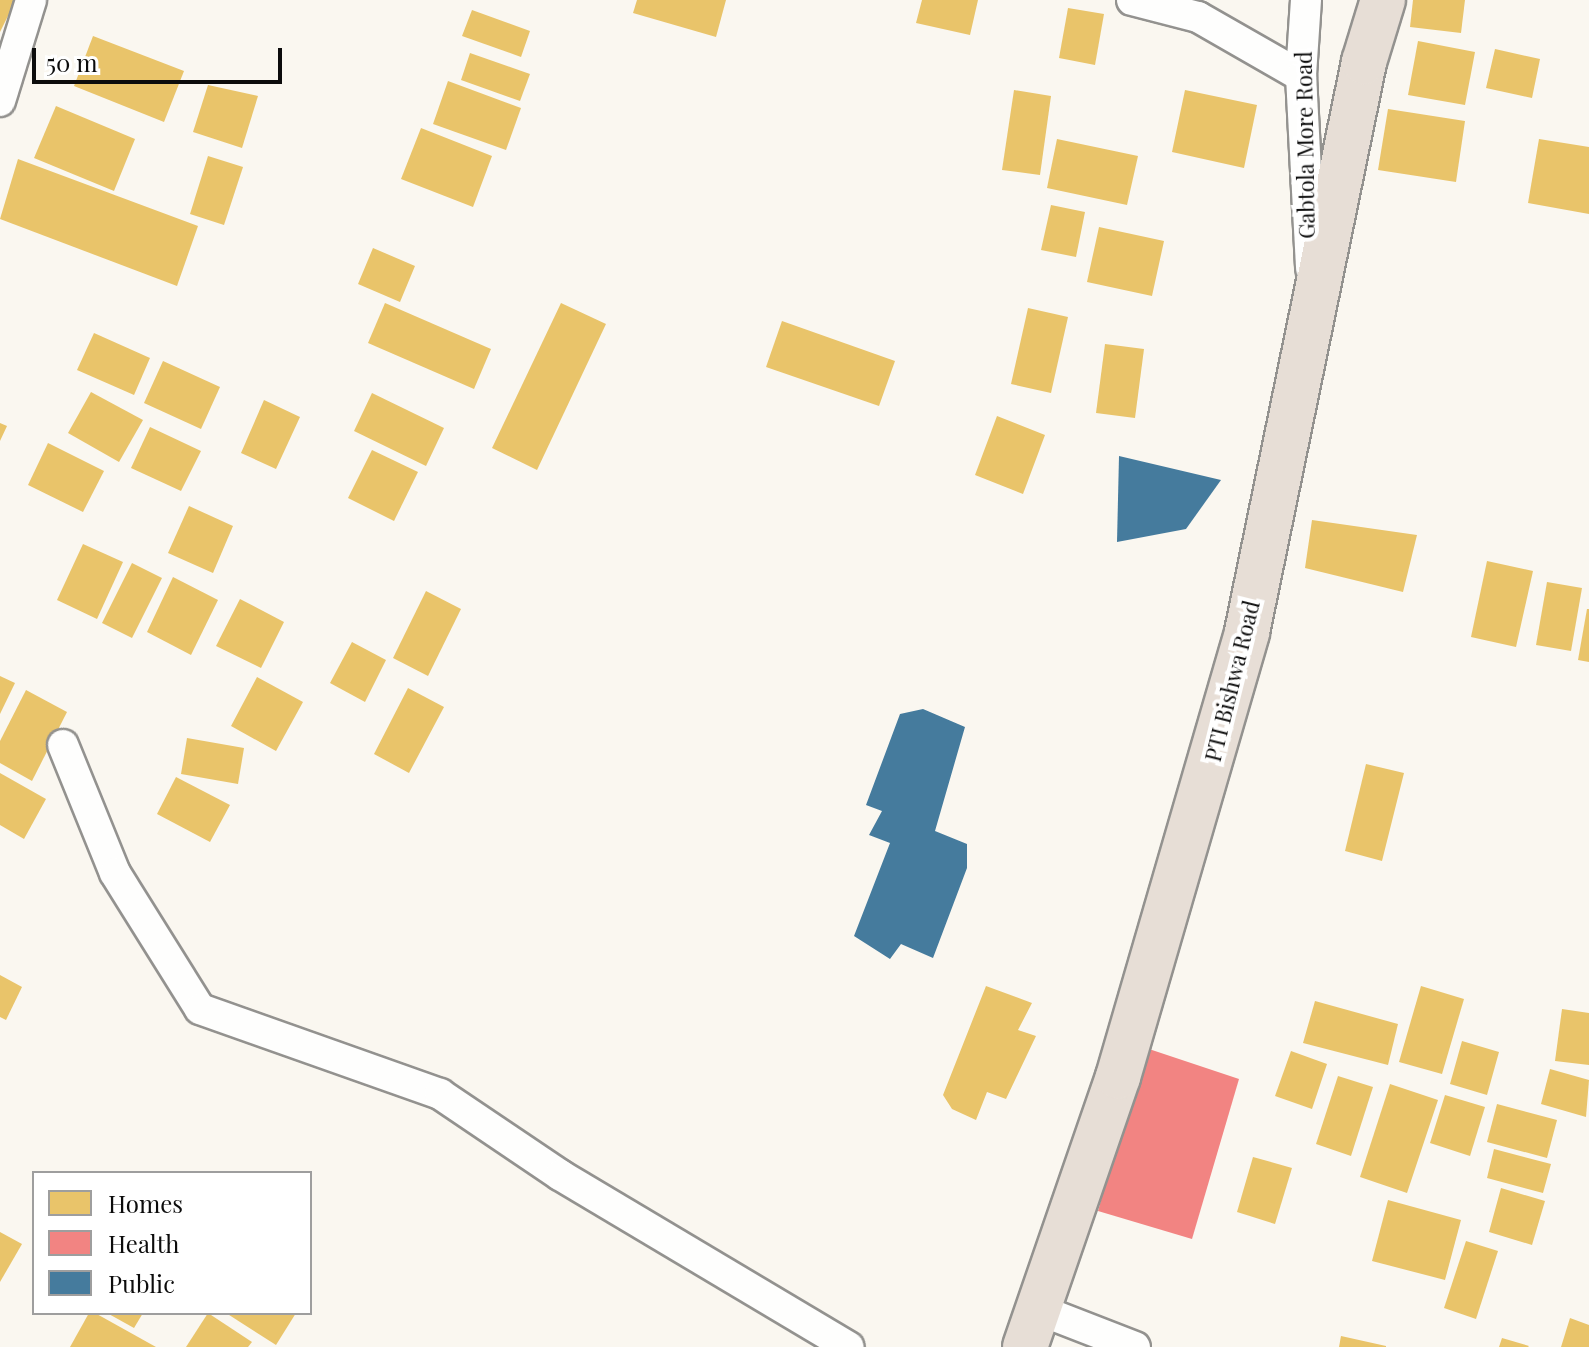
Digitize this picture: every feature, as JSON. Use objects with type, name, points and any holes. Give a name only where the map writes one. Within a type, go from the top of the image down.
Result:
[{"type":"highway","name":"PTI Bishwa Road","points":[[1031,1328],[1118,1077],[1188,849],[1247,632],[1364,62],[1383,0]]},
{"type":"street","points":[[0,101],[31,0]]},
{"type":"street","points":[[1132,0],[1198,17],[1301,76]]},
{"type":"street","name":"Gabtola More Road","points":[[1306,0],[1301,76],[1308,257],[1317,288]]},
{"type":"street","points":[[63,745],[115,873],[200,1009],[440,1094],[560,1175],[849,1347]]},
{"type":"street","points":[[1031,1328],[1135,1347]]},
{"type":"building: Homes","points":[[0,0],[16,0],[0,32]]},
{"type":"building: Homes","points":[[637,0],[726,0],[716,37],[633,13]]},
{"type":"building: Homes","points":[[922,0],[978,0],[970,35],[916,23]]},
{"type":"building: Homes","points":[[1413,0],[1465,0],[1461,33],[1410,27]]},
{"type":"building: Homes","points":[[1068,8],[1104,14],[1095,65],[1059,58]]},
{"type":"building: Homes","points":[[472,10],[530,31],[521,57],[462,36]]},
{"type":"building: Homes","points":[[93,36],[184,71],[164,122],[74,86]]},
{"type":"building: Homes","points":[[1418,41],[1475,52],[1465,105],[1408,95]]},
{"type":"building: Homes","points":[[1495,49],[1540,59],[1532,98],[1486,88]]},
{"type":"building: Homes","points":[[470,53],[530,74],[520,101],[461,80]]},
{"type":"building: Homes","points":[[448,81],[521,108],[506,150],[433,124]]},
{"type":"building: Homes","points":[[208,85],[258,96],[242,148],[193,132]]},
{"type":"building: Homes","points":[[1014,90],[1051,96],[1040,175],[1002,170]]},
{"type":"building: Homes","points":[[1185,90],[1257,105],[1244,168],[1172,152]]},
{"type":"building: Homes","points":[[56,106],[135,139],[114,191],[34,158]]},
{"type":"building: Homes","points":[[1388,109],[1465,121],[1456,182],[1378,170]]},
{"type":"building: Homes","points":[[421,128],[492,156],[473,207],[401,179]]},
{"type":"building: Homes","points":[[1057,139],[1138,156],[1127,205],[1047,188]]},
{"type":"building: Homes","points":[[1539,139],[1589,147],[1589,214],[1528,203]]},
{"type":"building: Homes","points":[[208,156],[243,167],[224,225],[190,214]]},
{"type":"building: Homes","points":[[18,159],[198,226],[177,286],[0,219]]},
{"type":"building: Homes","points":[[1051,205],[1085,212],[1076,257],[1041,250]]},
{"type":"building: Homes","points":[[1099,227],[1164,241],[1152,296],[1087,282]]},
{"type":"building: Homes","points":[[373,248],[415,266],[400,302],[358,284]]},
{"type":"building: Homes","points":[[385,303],[491,349],[474,389],[368,343]]},
{"type":"building: Homes","points":[[561,303],[606,324],[537,470],[492,448]]},
{"type":"building: Homes","points":[[1028,308],[1068,317],[1051,393],[1011,384]]},
{"type":"building: Homes","points":[[782,321],[895,361],[879,406],[766,367]]},
{"type":"building: Homes","points":[[94,333],[150,358],[134,395],[77,370]]},
{"type":"building: Homes","points":[[1105,344],[1144,349],[1135,418],[1096,413]]},
{"type":"building: Homes","points":[[163,361],[220,387],[201,429],[144,403]]},
{"type":"building: Homes","points":[[91,392],[143,420],[119,462],[68,433]]},
{"type":"building: Homes","points":[[372,393],[444,428],[426,466],[354,431]]},
{"type":"building: Homes","points":[[264,400],[300,417],[276,469],[241,453]]},
{"type":"building: Homes","points":[[997,416],[1045,435],[1023,494],[975,475]]},
{"type":"building: Homes","points":[[0,423],[7,426],[0,441]]},
{"type":"building: Homes","points":[[150,427],[201,451],[181,491],[131,468]]},
{"type":"building: Homes","points":[[48,443],[104,471],[83,512],[28,485]]},
{"type":"building: Homes","points":[[372,450],[418,472],[394,521],[348,498]]},
{"type":"building: Homes","points":[[189,506],[233,526],[213,573],[168,553]]},
{"type":"building: Homes","points":[[1312,520],[1417,535],[1403,592],[1305,568]]},
{"type":"building: Homes","points":[[83,544],[123,562],[97,619],[57,600]]},
{"type":"building: Homes","points":[[1487,561],[1533,571],[1516,647],[1471,637]]},
{"type":"building: Homes","points":[[132,563],[162,578],[132,638],[102,623]]},
{"type":"building: Homes","points":[[173,577],[218,600],[191,655],[147,632]]},
{"type":"building: Homes","points":[[1547,582],[1582,588],[1571,651],[1536,645]]},
{"type":"building: Homes","points":[[426,591],[461,609],[428,676],[393,658]]},
{"type":"building: Homes","points":[[240,599],[284,622],[261,668],[216,646]]},
{"type":"building: Homes","points":[[1589,609],[1589,662],[1578,660]]},
{"type":"building: Homes","points":[[352,642],[386,660],[365,702],[330,683]]},
{"type":"building: Homes","points":[[0,676],[15,683],[0,714]]},
{"type":"building: Homes","points":[[257,677],[303,702],[276,751],[231,726]]},
{"type":"building: Homes","points":[[408,688],[444,707],[409,773],[374,754]]},
{"type":"building: Homes","points":[[26,690],[67,712],[32,781],[0,763],[0,741]]},
{"type":"building: Homes","points":[[187,738],[244,748],[238,784],[181,774]]},
{"type":"building: Homes","points":[[1366,764],[1404,773],[1382,861],[1345,851]]},
{"type":"building: Homes","points":[[0,773],[46,799],[24,839],[0,825]]},
{"type":"building: Homes","points":[[176,777],[230,805],[210,842],[157,814]]},
{"type":"building: Homes","points":[[0,975],[22,987],[6,1020],[0,1017]]},
{"type":"building: Homes","points":[[986,986],[1032,1003],[1018,1030],[1036,1036],[1006,1099],[987,1092],[976,1120],[952,1109],[943,1095]]},
{"type":"building: Homes","points":[[1421,986],[1464,999],[1442,1074],[1399,1062]]},
{"type":"building: Homes","points":[[1315,1001],[1398,1024],[1388,1065],[1303,1043]]},
{"type":"building: Homes","points":[[1562,1009],[1589,1013],[1589,1065],[1555,1061]]},
{"type":"building: Homes","points":[[1462,1041],[1499,1052],[1487,1095],[1450,1084]]},
{"type":"building: Homes","points":[[1291,1051],[1327,1064],[1312,1109],[1275,1096]]},
{"type":"building: Homes","points":[[1550,1069],[1589,1080],[1586,1117],[1541,1104]]},
{"type":"building: Homes","points":[[1338,1076],[1373,1087],[1351,1156],[1316,1144]]},
{"type":"building: Homes","points":[[1390,1084],[1438,1100],[1407,1193],[1360,1177]]},
{"type":"building: Homes","points":[[1445,1095],[1485,1107],[1470,1156],[1430,1143]]},
{"type":"building: Homes","points":[[1497,1104],[1557,1120],[1547,1158],[1487,1142]]},
{"type":"building: Homes","points":[[1494,1149],[1551,1164],[1543,1193],[1487,1178]]},
{"type":"building: Homes","points":[[1253,1157],[1292,1168],[1275,1224],[1237,1212]]},
{"type":"building: Homes","points":[[1501,1188],[1545,1201],[1532,1245],[1489,1232]]},
{"type":"building: Homes","points":[[1388,1200],[1461,1220],[1445,1280],[1372,1261]]},
{"type":"building: Homes","points":[[0,1232],[22,1244],[0,1282]]},
{"type":"building: Homes","points":[[1466,1241],[1498,1251],[1476,1319],[1444,1308]]},
{"type":"building: Homes","points":[[88,1315],[99,1315],[156,1347],[70,1347]]},
{"type":"building: Homes","points":[[111,1315],[142,1315],[134,1328]]},
{"type":"building: Homes","points":[[207,1315],[252,1342],[248,1347],[186,1347]]},
{"type":"building: Homes","points":[[229,1315],[295,1315],[276,1345]]},
{"type":"building: Homes","points":[[1570,1318],[1589,1325],[1589,1347],[1561,1347]]},
{"type":"building: Homes","points":[[1341,1336],[1386,1346],[1386,1347],[1339,1347]]},
{"type":"building: Homes","points":[[1502,1338],[1529,1346],[1499,1347]]},
{"type":"building: Health","points":[[1143,1047],[1239,1079],[1192,1239],[1098,1211]]},
{"type":"building: Public","points":[[1119,456],[1221,480],[1186,529],[1117,542]]},
{"type":"building: Public","points":[[923,709],[965,727],[935,831],[967,844],[967,868],[933,958],[901,944],[890,959],[854,936],[890,843],[869,835],[882,811],[866,805],[900,714]]}]
